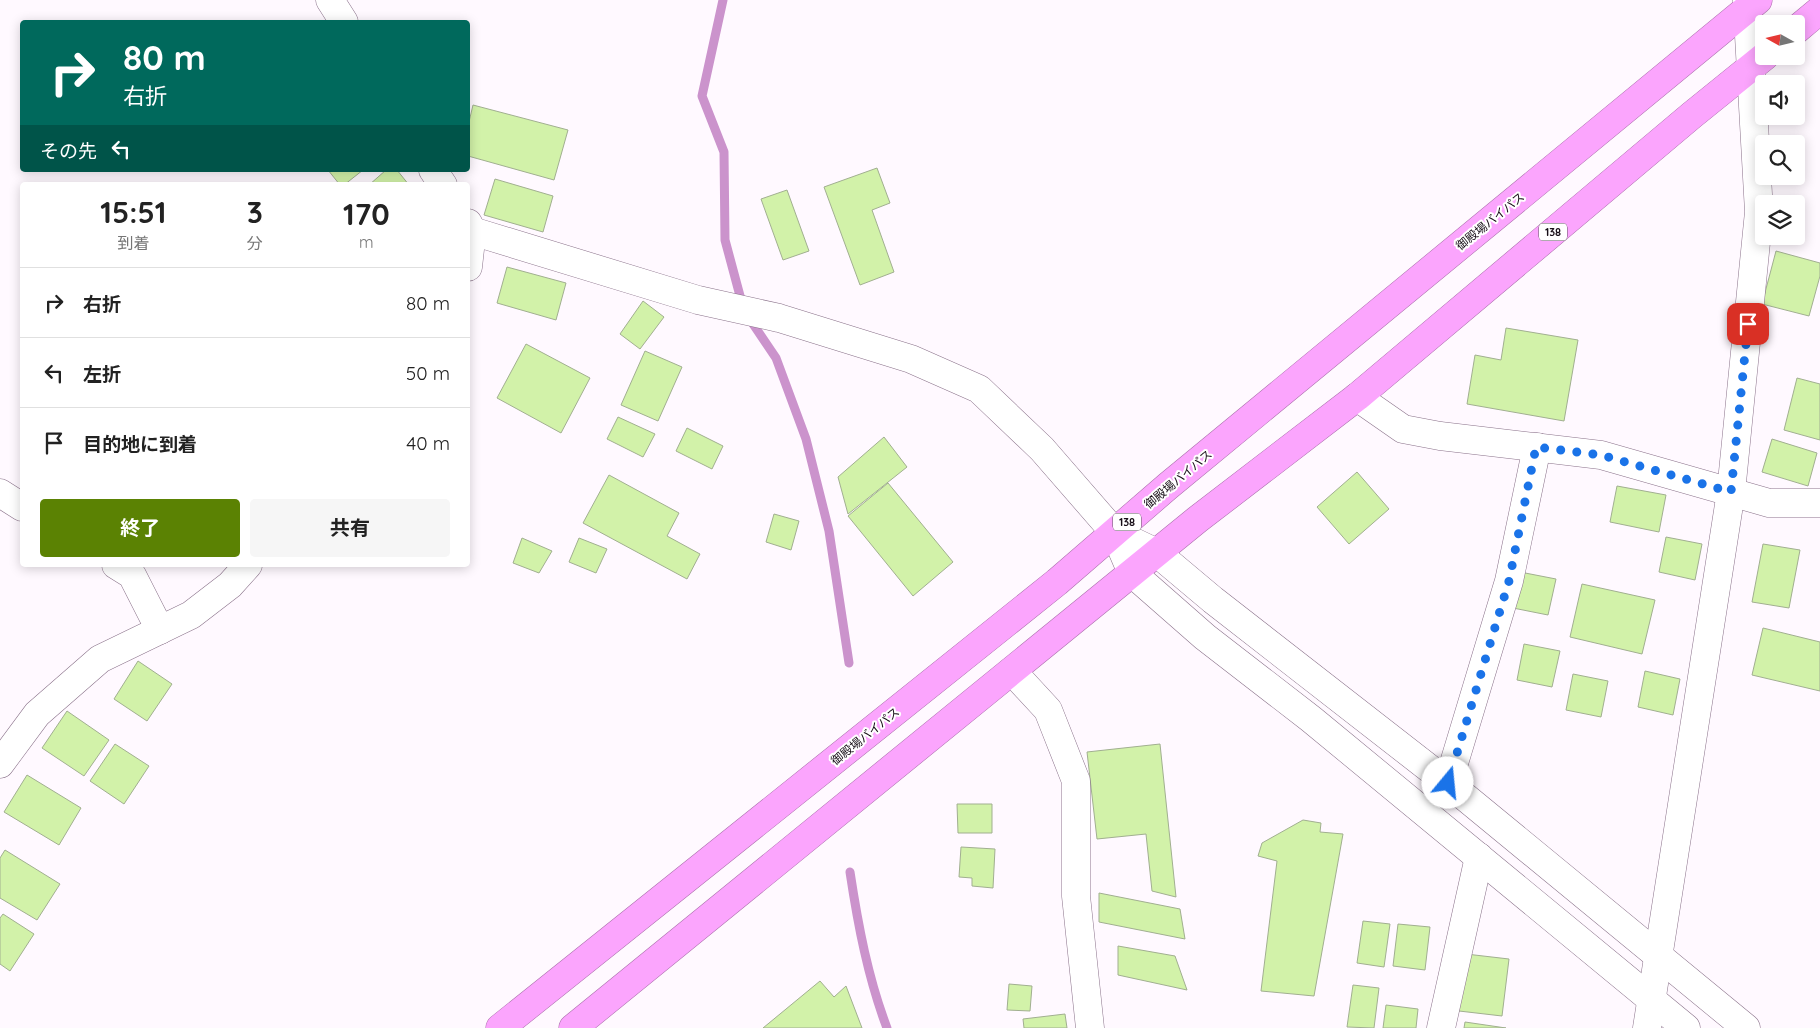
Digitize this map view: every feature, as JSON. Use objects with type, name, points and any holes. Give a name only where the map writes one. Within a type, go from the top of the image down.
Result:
[{"type":"highway","name":"御殿場バイパス","points":[[500,1028],[1057,582],[1116,533],[1168,486],[1751,3]]},
{"type":"highway","points":[[1805,22],[1820,10]]},
{"type":"highway","name":"138","points":[[573,1028],[1198,519],[1357,397],[1692,115],[1755,64]]},
{"type":"street","points":[[330,0],[343,20]]},
{"type":"street","points":[[1751,3],[1755,37]]},
{"type":"street","points":[[1647,1028],[1731,492],[1759,212],[1758,65]]},
{"type":"street","points":[[470,246],[779,318],[911,360],[979,389],[1042,449],[1116,533],[1132,573],[1191,626],[1311,719],[1686,1028]]},
{"type":"street","points":[[1357,397],[1403,429],[1440,436],[1601,455],[1769,503],[1820,503]]},
{"type":"street","points":[[1448,783],[1509,581],[1536,447]]},
{"type":"street","points":[[0,494],[20,506]]},
{"type":"street","points":[[1116,533],[1157,553],[1220,606],[1448,783],[1746,1028]]},
{"type":"street","points":[[119,567],[132,575],[160,630]]},
{"type":"street","points":[[0,764],[37,714],[100,659],[191,615],[230,586],[246,567]]},
{"type":"street","points":[[1012,671],[1048,710],[1076,781],[1076,896],[1090,1028]]},
{"type":"street","points":[[1441,1028],[1479,857]]},
{"type":"building","points":[[473,105],[568,130],[554,180],[470,157],[470,118]]},
{"type":"building","points":[[877,168],[890,203],[872,210],[894,272],[860,285],[824,187]]},
{"type":"building","points":[[330,172],[360,172],[348,182],[338,182]]},
{"type":"building","points":[[384,172],[399,172],[407,182],[372,182]]},
{"type":"building","points":[[495,179],[553,196],[543,232],[484,215]]},
{"type":"building","points":[[787,190],[809,251],[783,260],[761,199]]},
{"type":"building","points":[[1776,251],[1820,263],[1820,276],[1809,316],[1762,304]]},
{"type":"building","points":[[507,267],[566,283],[556,320],[497,303]]},
{"type":"building","points":[[643,301],[664,317],[640,349],[620,334]]},
{"type":"building","points":[[1506,328],[1578,340],[1564,421],[1467,404],[1475,355],[1501,360]]},
{"type":"building","points":[[526,344],[590,378],[561,433],[497,398]]},
{"type":"building","points":[[645,351],[682,367],[658,421],[621,405]]},
{"type":"building","points":[[1797,378],[1820,384],[1820,440],[1784,430]]},
{"type":"building","points":[[618,417],[655,434],[643,457],[607,439]]},
{"type":"building","points":[[687,428],[723,446],[712,469],[676,451]]},
{"type":"building","points":[[884,437],[907,467],[848,514],[838,477]]},
{"type":"building","points":[[1772,439],[1817,453],[1808,486],[1762,472]]},
{"type":"building","points":[[1357,472],[1389,509],[1349,544],[1317,507]]},
{"type":"building","points":[[609,475],[679,513],[667,536],[700,554],[687,579],[583,523]]},
{"type":"building","points":[[888,483],[953,562],[913,596],[848,516]]},
{"type":"building","points":[[1617,486],[1666,495],[1659,532],[1610,522]]},
{"type":"building","points":[[774,514],[799,521],[791,550],[766,542]]},
{"type":"building","points":[[1666,537],[1702,544],[1695,580],[1659,572]]},
{"type":"building","points":[[522,538],[552,551],[539,573],[513,563]]},
{"type":"building","points":[[579,538],[607,549],[596,573],[569,562]]},
{"type":"building","points":[[1763,544],[1800,550],[1789,608],[1752,602]]},
{"type":"building","points":[[1520,572],[1556,579],[1548,615],[1513,608]]},
{"type":"building","points":[[1582,584],[1655,600],[1642,654],[1570,637]]},
{"type":"building","points":[[1763,628],[1820,642],[1820,691],[1752,675]]},
{"type":"building","points":[[1524,644],[1560,651],[1552,687],[1517,680]]},
{"type":"building","points":[[138,661],[172,684],[147,721],[114,699]]},
{"type":"building","points":[[1645,671],[1680,679],[1673,715],[1638,707]]},
{"type":"building","points":[[1573,674],[1608,681],[1601,717],[1566,710]]},
{"type":"building","points":[[67,711],[109,740],[84,776],[42,748]]},
{"type":"building","points":[[115,744],[149,766],[124,804],[90,781]]},
{"type":"building","points":[[1160,744],[1176,897],[1152,891],[1146,834],[1097,839],[1087,752]]},
{"type":"building","points":[[27,775],[81,808],[59,845],[4,812]]},
{"type":"building","points":[[957,804],[992,804],[992,833],[958,833]]},
{"type":"building","points":[[1303,820],[1321,823],[1320,832],[1343,834],[1314,996],[1261,991],[1277,861],[1258,856],[1262,843]]},
{"type":"building","points":[[961,847],[995,849],[993,888],[972,886],[972,878],[959,877]]},
{"type":"building","points":[[5,850],[60,884],[37,920],[0,898],[0,858]]},
{"type":"building","points":[[1099,893],[1180,909],[1185,939],[1099,922]]},
{"type":"building","points":[[3,914],[34,934],[10,971],[0,964],[0,918]]},
{"type":"building","points":[[1363,921],[1390,924],[1384,967],[1357,963]]},
{"type":"building","points":[[1398,924],[1430,927],[1425,970],[1393,966]]},
{"type":"building","points":[[1118,946],[1175,956],[1187,990],[1118,975]]},
{"type":"building","points":[[1466,954],[1509,959],[1502,1016],[1459,1011]]},
{"type":"building","points":[[820,981],[834,997],[846,986],[862,1028],[763,1028]]},
{"type":"building","points":[[1009,984],[1032,986],[1030,1011],[1007,1010]]},
{"type":"building","points":[[1353,985],[1379,988],[1374,1028],[1347,1027]]},
{"type":"building","points":[[1386,1005],[1418,1009],[1416,1028],[1383,1028]]},
{"type":"building","points":[[1065,1014],[1067,1028],[1024,1028],[1023,1019]]},
{"type":"building","points":[[1465,1022],[1506,1028],[1464,1028]]},
{"type":"waterway","points":[[723,0],[702,96],[724,152],[725,240],[743,307]]},
{"type":"waterway","points":[[749,318],[776,358],[806,439],[829,531],[849,663]]},
{"type":"waterway","points":[[850,872],[864,951],[874,990],[887,1028]]},
{"type":"route","points":[[1448,783],[1509,581],[1536,447],[1601,455],[1731,492],[1748,324]]}]
